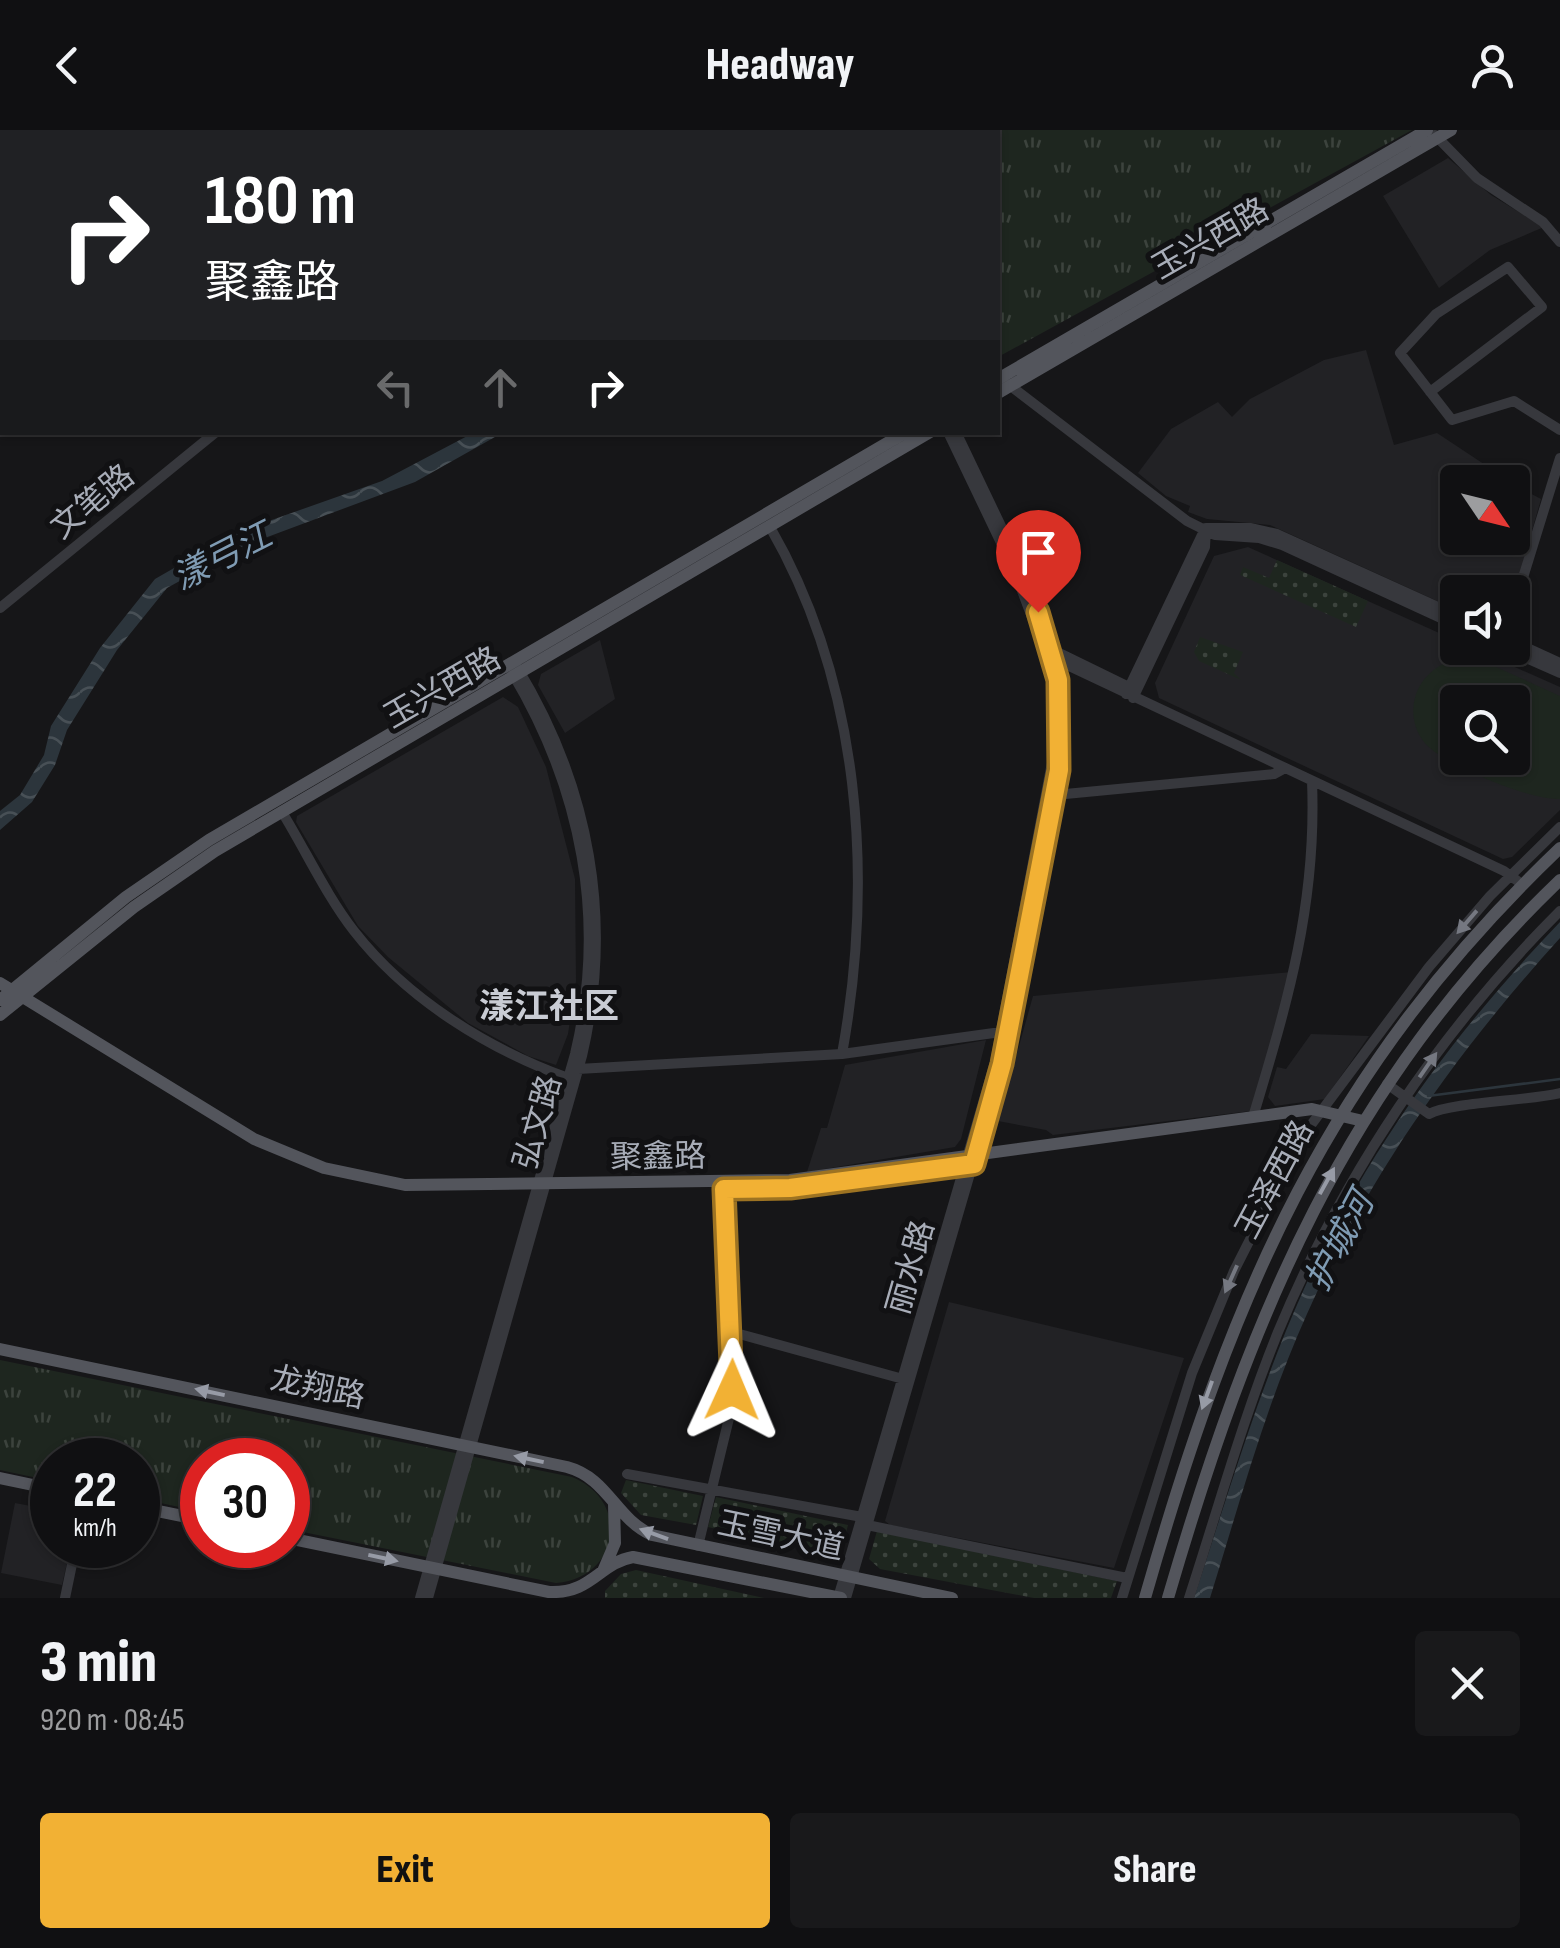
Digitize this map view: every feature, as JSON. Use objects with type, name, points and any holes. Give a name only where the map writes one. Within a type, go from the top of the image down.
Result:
[{"type":"main road","name":"玉兴西路","points":[[1001,384],[1432,133],[1451,130]]},
{"type":"main road","name":"玉兴西路","points":[[8,994],[160,887],[901,435]]},
{"type":"main road","name":"玉兴西路","points":[[0,1016],[8,994],[181,858],[770,527],[925,435]]},
{"type":"main road","name":"玉泽西路","points":[[1144,1596],[1224,1347],[1281,1221],[1339,1116],[1411,1012],[1560,848]]},
{"type":"main road","name":"玉泽西路","points":[[1168,1598],[1214,1441],[1252,1338],[1301,1231],[1387,1084],[1470,976],[1560,880]]},
{"type":"main road","name":"聚鑫路","points":[[8,994],[238,1130],[305,1161],[405,1185],[790,1188],[1253,1117],[1320,1113],[1361,1124]]},
{"type":"main road","name":"聚鑫路","points":[[540,1189],[790,1180],[1320,1113]]},
{"type":"main road","name":"龙翔路","points":[[0,1348],[575,1469],[600,1484],[613,1500]]},
{"type":"main road","points":[[0,1478],[30,1484]]},
{"type":"main road","name":"玉雪大道","points":[[613,1500],[639,1529],[698,1546],[952,1598]]},
{"type":"main road","points":[[310,1543],[549,1592],[570,1591],[595,1581],[615,1543],[613,1500]]},
{"type":"main road","name":"玉雪大道","points":[[595,1581],[622,1559],[633,1557],[841,1598]]},
{"type":"street","points":[[1432,133],[1477,178],[1543,222],[1560,242]]},
{"type":"street","points":[[1430,392],[1542,307],[1508,266],[1436,314],[1400,352],[1430,392],[1452,420],[1514,400],[1560,430]]},
{"type":"street","points":[[1001,384],[1173,512],[1215,535],[1258,538],[1282,545],[1440,618]]},
{"type":"street","name":"文笔路","points":[[0,608],[212,435]]},
{"type":"street","name":"丽水路","points":[[841,1598],[971,1160],[1052,769],[1053,699],[1047,652],[1015,572],[949,435]]},
{"type":"street","name":"丽水路","points":[[865,1521],[903,1379],[1002,1064],[1055,796],[1062,730],[1047,652],[1022,570],[957,435]]},
{"type":"street","points":[[1524,575],[1560,458]]},
{"type":"street","points":[[770,527],[790,566],[822,651],[855,802],[858,932],[842,1054]]},
{"type":"street","points":[[1206,528],[1250,528],[1277,534],[1440,608]]},
{"type":"street","points":[[1131,692],[1205,546],[1206,528]]},
{"type":"street","points":[[1530,650],[1560,663]]},
{"type":"street","points":[[1047,652],[1511,875],[1523,885]]},
{"type":"street","points":[[1530,660],[1560,673]]},
{"type":"street","name":"弘文路","points":[[514,670],[564,760],[591,855],[596,962],[578,1069],[540,1189]]},
{"type":"street","name":"弘文路","points":[[424,1598],[540,1189],[588,982],[587,877],[565,786],[514,670]]},
{"type":"street","points":[[1055,796],[1274,774],[1285,768]]},
{"type":"street","points":[[1253,1117],[1304,934],[1313,849],[1312,781]]},
{"type":"street","points":[[282,812],[353,930],[383,962],[433,1005],[478,1036],[568,1078]]},
{"type":"street","points":[[1122,1598],[1177,1416],[1217,1312],[1276,1187],[1320,1113],[1429,967],[1560,827]]},
{"type":"street","points":[[1188,1598],[1288,1308],[1336,1214],[1406,1098],[1483,993],[1560,911]]},
{"type":"street","points":[[578,1069],[842,1054],[1000,1032]]},
{"type":"street","points":[[1387,1084],[1429,1114],[1442,1107],[1472,1107],[1560,1093]]},
{"type":"street","points":[[698,1546],[731,1410],[732,1332],[724,1189]]},
{"type":"street","points":[[732,1332],[903,1379]]},
{"type":"street","points":[[627,1474],[713,1487],[1127,1578]]},
{"type":"street","points":[[65,1598],[71,1568]]},
{"type":"shaded area","points":[[1448,158],[1491,195],[1544,227],[1490,250],[1439,288],[1383,196]]},
{"type":"shaded area","points":[[1366,350],[1394,445],[1437,433],[1485,465],[1440,465],[1440,555],[1525,555],[1520,575],[1440,575],[1440,602],[1270,525],[1207,519],[1188,512],[1190,506],[1166,496],[1138,473],[1171,429],[1218,402],[1232,417],[1250,399],[1324,360]]},
{"type":"shaded area","points":[[1530,493],[1541,499],[1530,538]]},
{"type":"shaded area","points":[[1248,547],[1440,633],[1440,665],[1510,665],[1560,687],[1560,810],[1512,857],[1503,859],[1159,698],[1155,683],[1214,556]]},
{"type":"shaded area","points":[[600,640],[615,699],[565,733],[538,685],[541,674]]},
{"type":"shaded area","points":[[503,697],[518,707],[546,767],[575,879],[576,981],[568,1034],[556,1065],[528,1056],[468,1023],[388,957],[358,926],[296,822],[297,816]]},
{"type":"shaded area","points":[[1292,972],[1251,1111],[1053,1135],[1046,1130],[998,1121],[1033,996]]},
{"type":"shaded area","points":[[1311,1034],[1369,1036],[1325,1099],[1275,1106],[1268,1097],[1277,1067],[1286,1069]]},
{"type":"shaded area","points":[[986,1040],[961,1139],[955,1147],[807,1172],[821,1128],[827,1128],[845,1065]]},
{"type":"shaded area","points":[[949,1302],[1184,1358],[1114,1568],[885,1521]]},
{"type":"shaded area","points":[[15,1503],[30,1506],[30,1568],[66,1568],[62,1585],[1,1573]]},
{"type":"green space","points":[[1000,130],[1412,130],[1000,356]]},
{"type":"green space","points":[[1277,560],[1368,601],[1356,627],[1240,575],[1243,567],[1269,578]]},
{"type":"green space","points":[[1200,637],[1243,652],[1234,673],[1241,680],[1199,661],[1194,652]]},
{"type":"green space","points":[[1492,665],[1560,696],[1560,799],[1531,795],[1479,775],[1530,775],[1530,685],[1440,685],[1440,756],[1425,743],[1414,719],[1415,698],[1420,685],[1439,666]]},
{"type":"green space","points":[[0,1360],[572,1477],[591,1488],[603,1503],[610,1520],[610,1537],[605,1554],[594,1568],[577,1578],[556,1583],[310,1533],[310,1438],[180,1438],[180,1507],[160,1503],[160,1438],[30,1438],[30,1476],[0,1470]]},
{"type":"green space","points":[[626,1480],[703,1496],[696,1525],[641,1515],[621,1493]]},
{"type":"green space","points":[[716,1497],[848,1525],[842,1548],[828,1555],[708,1527]]},
{"type":"green space","points":[[877,1531],[1117,1581],[1111,1598],[1034,1598],[880,1569],[869,1559]]},
{"type":"green space","points":[[636,1570],[764,1598],[605,1598],[605,1591],[621,1574]]},
{"type":"water","name":"漾弓江","points":[[469,435],[498,435],[415,482],[243,546],[167,588],[117,650],[67,730],[55,765],[32,802],[0,830],[0,811],[20,795],[44,755],[51,726],[100,648],[155,579],[235,533],[382,481]]},
{"type":"water","name":"护城河","points":[[1560,922],[1560,938],[1440,1085],[1341,1244],[1277,1388],[1210,1598],[1194,1598],[1273,1365],[1329,1238],[1416,1095],[1485,1006]]},
{"type":"waterway","points":[[1428,1096],[1560,1079]]},
{"type":"district","name":"漾江社区","points":[[549,1006]]},
{"type":"route","points":[[732,1390],[724,1189],[790,1188],[974,1164],[1002,1064],[1059,770],[1062,730],[1058,680],[1038,612]]}]
